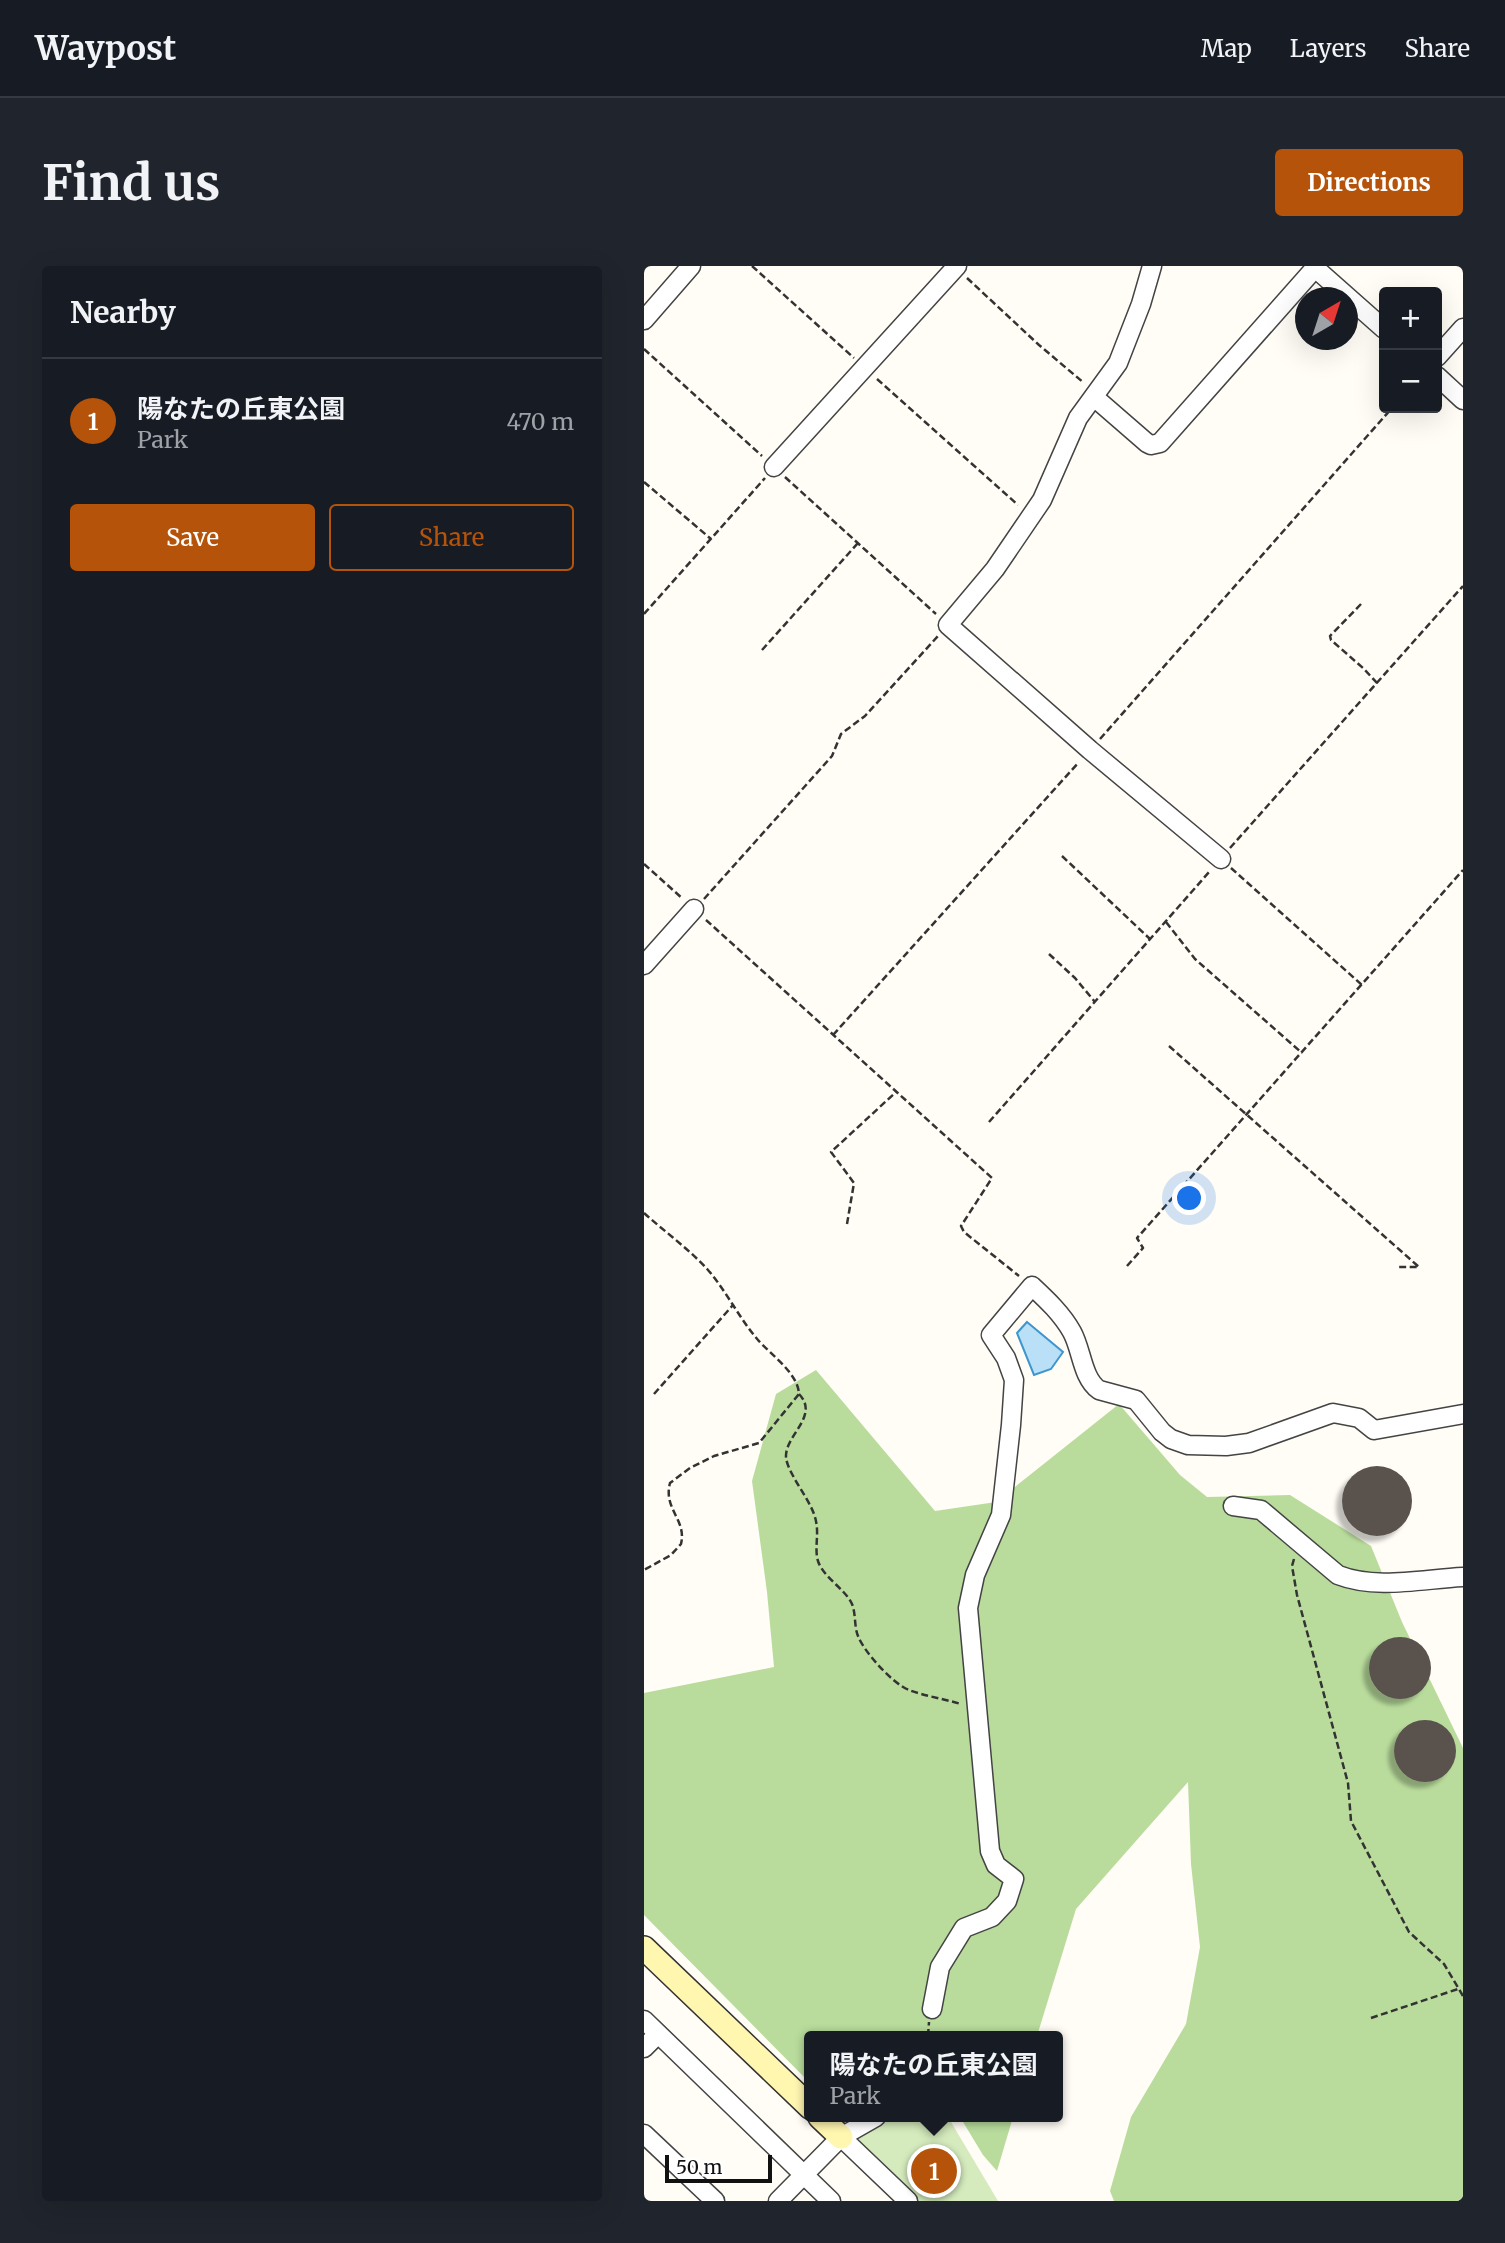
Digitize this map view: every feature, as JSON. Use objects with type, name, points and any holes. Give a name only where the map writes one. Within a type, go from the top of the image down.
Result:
[{"type":"street","points":[[644,320],[691,266]]},
{"type":"street","points":[[1152,266],[1127,344],[1108,379],[1078,418],[1042,500],[995,569],[948,625],[1090,750],[1221,859]]},
{"type":"street","points":[[774,467],[956,267]]},
{"type":"street","points":[[1096,395],[1147,443],[1160,443],[1315,268],[1379,325]]},
{"type":"street","points":[[1442,351],[1463,328]]},
{"type":"street","points":[[1442,381],[1463,400]]},
{"type":"street","points":[[644,965],[694,909]]},
{"type":"street","points":[[932,2009],[940,1967],[964,1928],[992,1917],[1007,1901],[1014,1879],[996,1865],[990,1851],[968,1608],[975,1575],[1001,1515],[1014,1380],[1006,1358],[991,1335],[1032,1286],[1059,1313],[1071,1330],[1094,1387],[1136,1399],[1162,1432],[1178,1443],[1226,1446],[1249,1443],[1333,1413],[1359,1418],[1374,1430],[1463,1414]]},
{"type":"street","points":[[1233,1506],[1261,1510],[1338,1575],[1353,1581],[1370,1583],[1463,1577]]},
{"type":"street","points":[[644,1948],[804,2100]]},
{"type":"street","points":[[644,2020],[831,2201]]},
{"type":"street","points":[[644,2048],[658,2034]]},
{"type":"street","points":[[825,2122],[908,2201]]},
{"type":"street","points":[[778,2201],[841,2137],[867,2122]]},
{"type":"street","points":[[644,2134],[715,2201]]},
{"type":"path","points":[[752,266],[1031,517]]},
{"type":"path","points":[[956,267],[1096,395]]},
{"type":"path","points":[[644,349],[948,625],[865,716],[842,734],[832,756],[694,909]]},
{"type":"path","points":[[833,1035],[1090,750],[1388,413]]},
{"type":"path","points":[[644,614],[774,467]]},
{"type":"path","points":[[644,482],[711,539]]},
{"type":"path","points":[[762,650],[858,542]]},
{"type":"path","points":[[989,1122],[1463,586]]},
{"type":"path","points":[[1361,604],[1330,636],[1378,684]]},
{"type":"path","points":[[1062,856],[1150,939]]},
{"type":"path","points":[[1221,859],[1362,985]]},
{"type":"path","points":[[644,864],[992,1178],[961,1226],[964,1232],[1032,1286]]},
{"type":"path","points":[[1127,1266],[1143,1248],[1138,1238],[1463,870]]},
{"type":"path","points":[[1165,922],[1195,959],[1302,1053]]},
{"type":"path","points":[[1049,954],[1075,978],[1095,1002]]},
{"type":"path","points":[[1169,1046],[1419,1268],[1396,1267]]},
{"type":"path","points":[[847,1224],[854,1183],[831,1152],[896,1092]]},
{"type":"path","points":[[644,1213],[701,1263],[734,1304],[756,1338],[799,1386],[806,1412],[788,1443],[786,1460],[808,1498],[816,1520],[819,1540],[817,1556],[820,1565],[852,1604],[858,1637],[868,1653],[906,1689],[978,1708]]},
{"type":"path","points":[[654,1394],[734,1304]]},
{"type":"path","points":[[644,1570],[671,1555],[681,1544],[681,1528],[667,1497],[670,1483],[690,1468],[714,1456],[759,1443],[799,1394]]},
{"type":"path","points":[[1304,1547],[1292,1566],[1297,1595],[1348,1783],[1351,1821],[1409,1932],[1444,1964],[1463,1996]]},
{"type":"path","points":[[1371,2018],[1458,1989]]},
{"type":"green space","points":[[816,1370],[935,1511],[996,1502],[1119,1404],[1180,1475],[1207,1497],[1290,1495],[1371,1546],[1402,1622],[1463,1748],[1463,2201],[1114,2201],[1110,2191],[1131,2117],[1186,2024],[1200,1947],[1191,1864],[1188,1782],[1076,1909],[1039,2031],[804,2031],[804,2077],[644,1915],[644,1693],[774,1667],[752,1481],[776,1394]]},
{"type":"green space","points":[[880,2122],[951,2122],[998,2201],[918,2201],[857,2142],[858,2134]]},
{"type":"green space","points":[[963,2122],[1012,2122],[997,2171],[983,2155]]},
{"type":"water","points":[[1027,1322],[1063,1352],[1051,1369],[1034,1375],[1017,1333]]},
{"type":"building","points":[[1377,1466],[1402,1476],[1412,1501],[1402,1526],[1377,1536],[1352,1526],[1342,1501],[1352,1476]]},
{"type":"building","points":[[1394,1637],[1406,1637],[1422,1646],[1429,1656],[1429,1680],[1422,1690],[1406,1699],[1394,1699],[1383,1694],[1374,1685],[1369,1674],[1369,1662],[1374,1651],[1383,1642]]},
{"type":"building","points":[[1425,1720],[1437,1722],[1447,1729],[1454,1739],[1454,1763],[1447,1773],[1437,1780],[1425,1782],[1413,1780],[1403,1773],[1396,1763],[1394,1751],[1396,1739],[1403,1729],[1413,1722]]},
{"type":"place","name":"陽なたの丘東公園","points":[[934,2171]]}]
